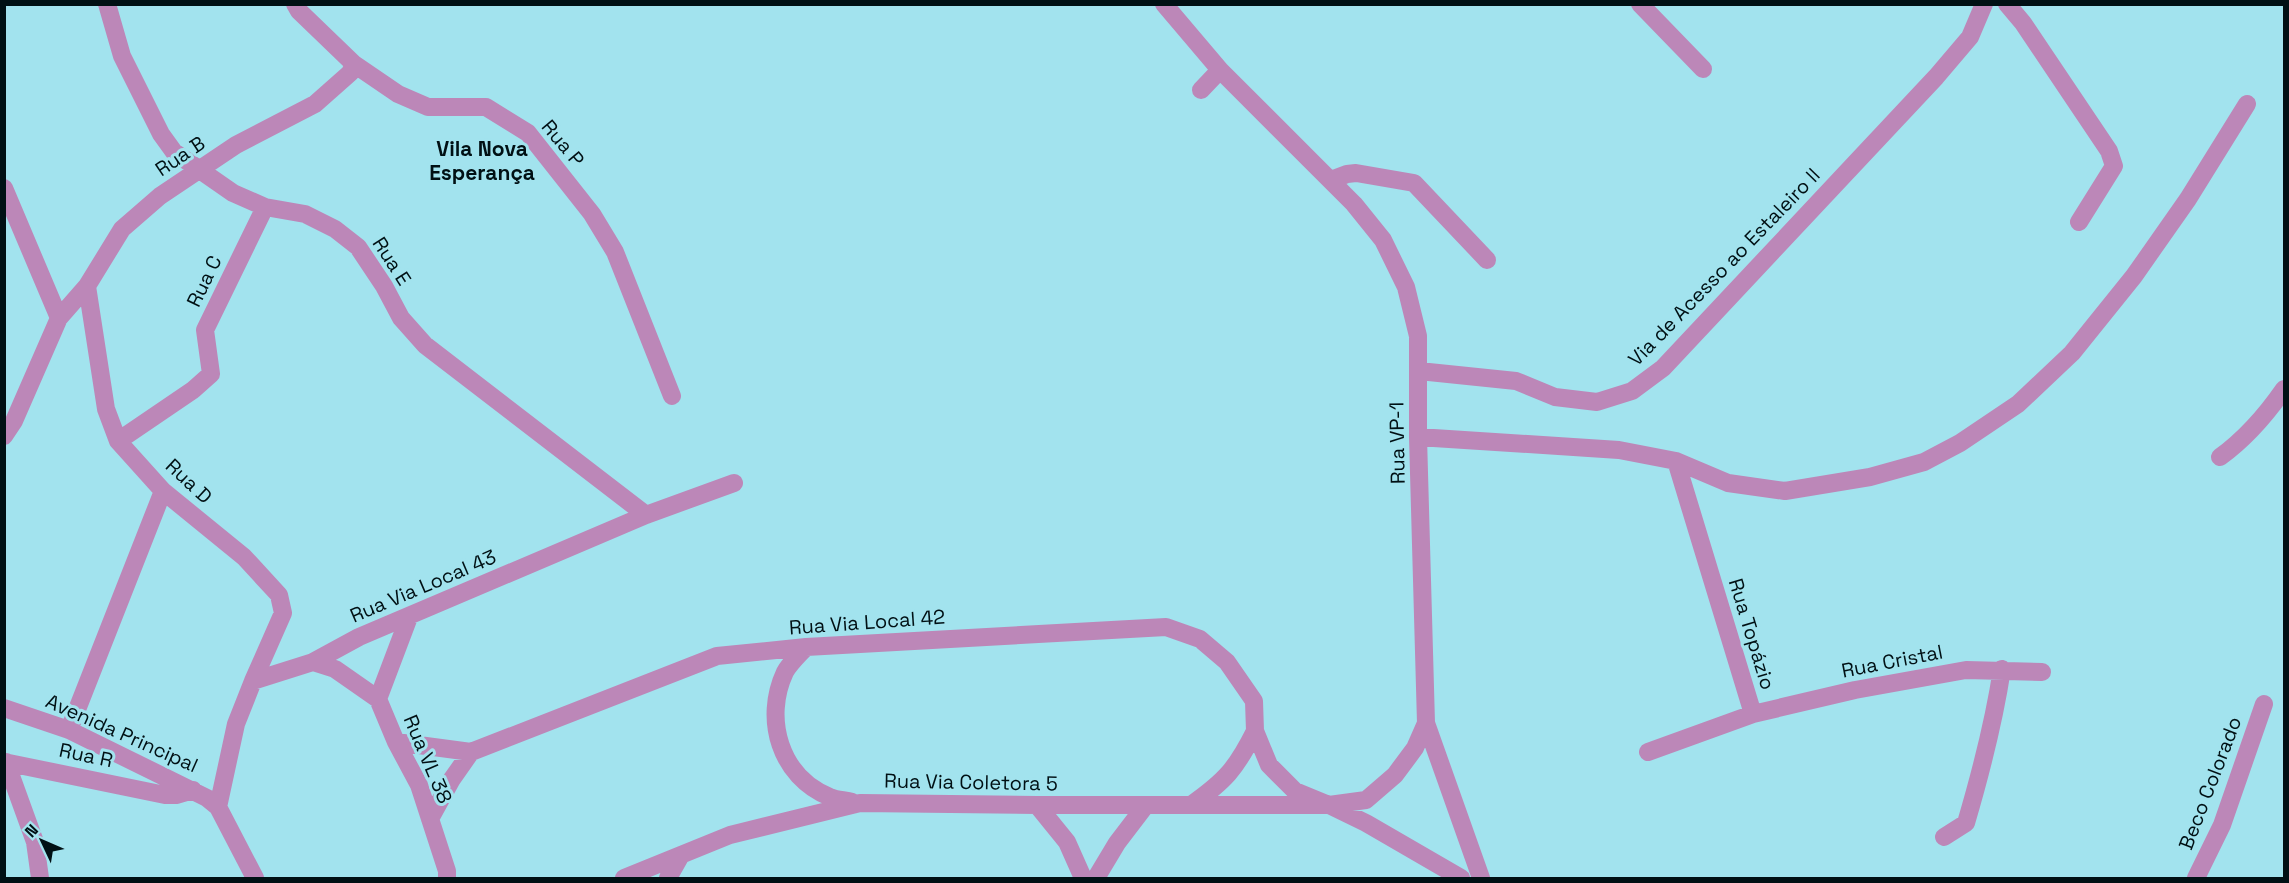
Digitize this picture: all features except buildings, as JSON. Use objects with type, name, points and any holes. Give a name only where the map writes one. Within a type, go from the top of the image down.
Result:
[{"type":"street","name":"Rua E","points":[[107,4],[122,56],[161,135],[174,152],[233,193],[265,207],[305,214],[334,229],[358,247],[384,286],[401,318],[425,345],[646,515]]},
{"type":"street","name":"Rua VP-1","points":[[1164,4],[1220,69],[1331,180],[1383,240],[1406,287],[1418,336],[1418,437],[1426,723],[1481,879]]},
{"type":"street","points":[[1640,4],[1703,69]]},
{"type":"street","name":"Via de Acesso ao Estaleiro II","points":[[1419,372],[1516,381],[1555,398],[1597,402],[1632,391],[1670,360],[1936,77],[1970,37],[1981,16],[1984,4]]},
{"type":"street","points":[[2007,4],[2023,23],[2109,151],[2115,166],[2079,222]]},
{"type":"street","name":"Rua P","points":[[300,7],[354,64],[398,94],[428,107],[486,107],[528,133],[591,214],[615,252],[672,396]]},
{"type":"street","name":"Rua B","points":[[4,436],[14,421],[59,318],[87,286],[122,229],[160,196],[236,145],[315,104],[350,73],[354,64]]},
{"type":"street","points":[[1201,90],[1220,69]]},
{"type":"street","points":[[1418,437],[1619,450],[1676,461],[1728,483],[1785,491],[1881,474],[1924,462],[1960,443],[2018,404],[2072,353],[2134,276],[2188,199],[2247,104]]},
{"type":"street","points":[[1331,180],[1356,173],[1413,183],[1486,260]]},
{"type":"street","points":[[4,188],[59,318]]},
{"type":"street","name":"Rua C","points":[[118,441],[194,390],[210,374],[205,330],[265,207]]},
{"type":"street","name":"Rua D","points":[[87,286],[106,409],[118,441],[163,490],[244,557],[279,595],[283,613],[253,681]]},
{"type":"street","points":[[2220,457],[2262,420],[2284,389]]},
{"type":"street","name":"Rua Topázio","points":[[1648,752],[1753,714],[1676,461]]},
{"type":"street","name":"Rua Via Local 43","points":[[253,681],[313,662],[358,637],[646,515],[734,483]]},
{"type":"street","points":[[69,730],[163,490]]},
{"type":"street","points":[[313,662],[335,669],[378,699],[409,617]]},
{"type":"street","name":"Rua Via Local 42","points":[[396,742],[471,752],[717,656],[806,647],[1166,627],[1200,639],[1227,663],[1254,701],[1255,731]]},
{"type":"street","points":[[806,647],[786,670],[775,699],[775,729],[778,739],[785,758],[804,782],[830,797],[860,803]]},
{"type":"street","points":[[1944,837],[1966,823],[1984,762],[2002,669]]},
{"type":"street","name":"Rua Cristal","points":[[1753,714],[1855,690],[1966,670],[2002,669],[2042,672]]},
{"type":"street","points":[[253,681],[236,724],[218,807],[255,879]]},
{"type":"street","name":"Rua VL 38","points":[[378,699],[396,742],[419,785],[450,876]]},
{"type":"street","name":"Beco Colorado","points":[[2196,879],[2222,825],[2264,704]]},
{"type":"street","name":"Avenida Principal","points":[[4,708],[69,730],[193,790],[218,807]]},
{"type":"street","name":"Rua Via Coletora 5","points":[[624,878],[730,835],[860,803],[1191,805],[1329,804],[1366,800],[1395,775],[1415,748],[1426,723]]},
{"type":"street","points":[[1255,731],[1269,765],[1295,791],[1329,804]]},
{"type":"street","points":[[1191,805],[1220,784],[1242,758],[1255,731]]},
{"type":"street","points":[[430,819],[452,779],[471,752]]},
{"type":"street","points":[[5,762],[35,842],[40,879]]},
{"type":"street","name":"Rua R","points":[[5,762],[165,795],[176,795],[193,790]]},
{"type":"street","name":"Rua Via Coletora 5","points":[[1329,804],[1375,828],[1461,879]]},
{"type":"street","points":[[1037,805],[1067,842],[1083,879]]},
{"type":"street","points":[[1096,879],[1117,843],[1146,805]]},
{"type":"street","points":[[668,879],[681,855]]},
{"type":"district","name":"Vila Nova Esperança","points":[[482,160]]}]
